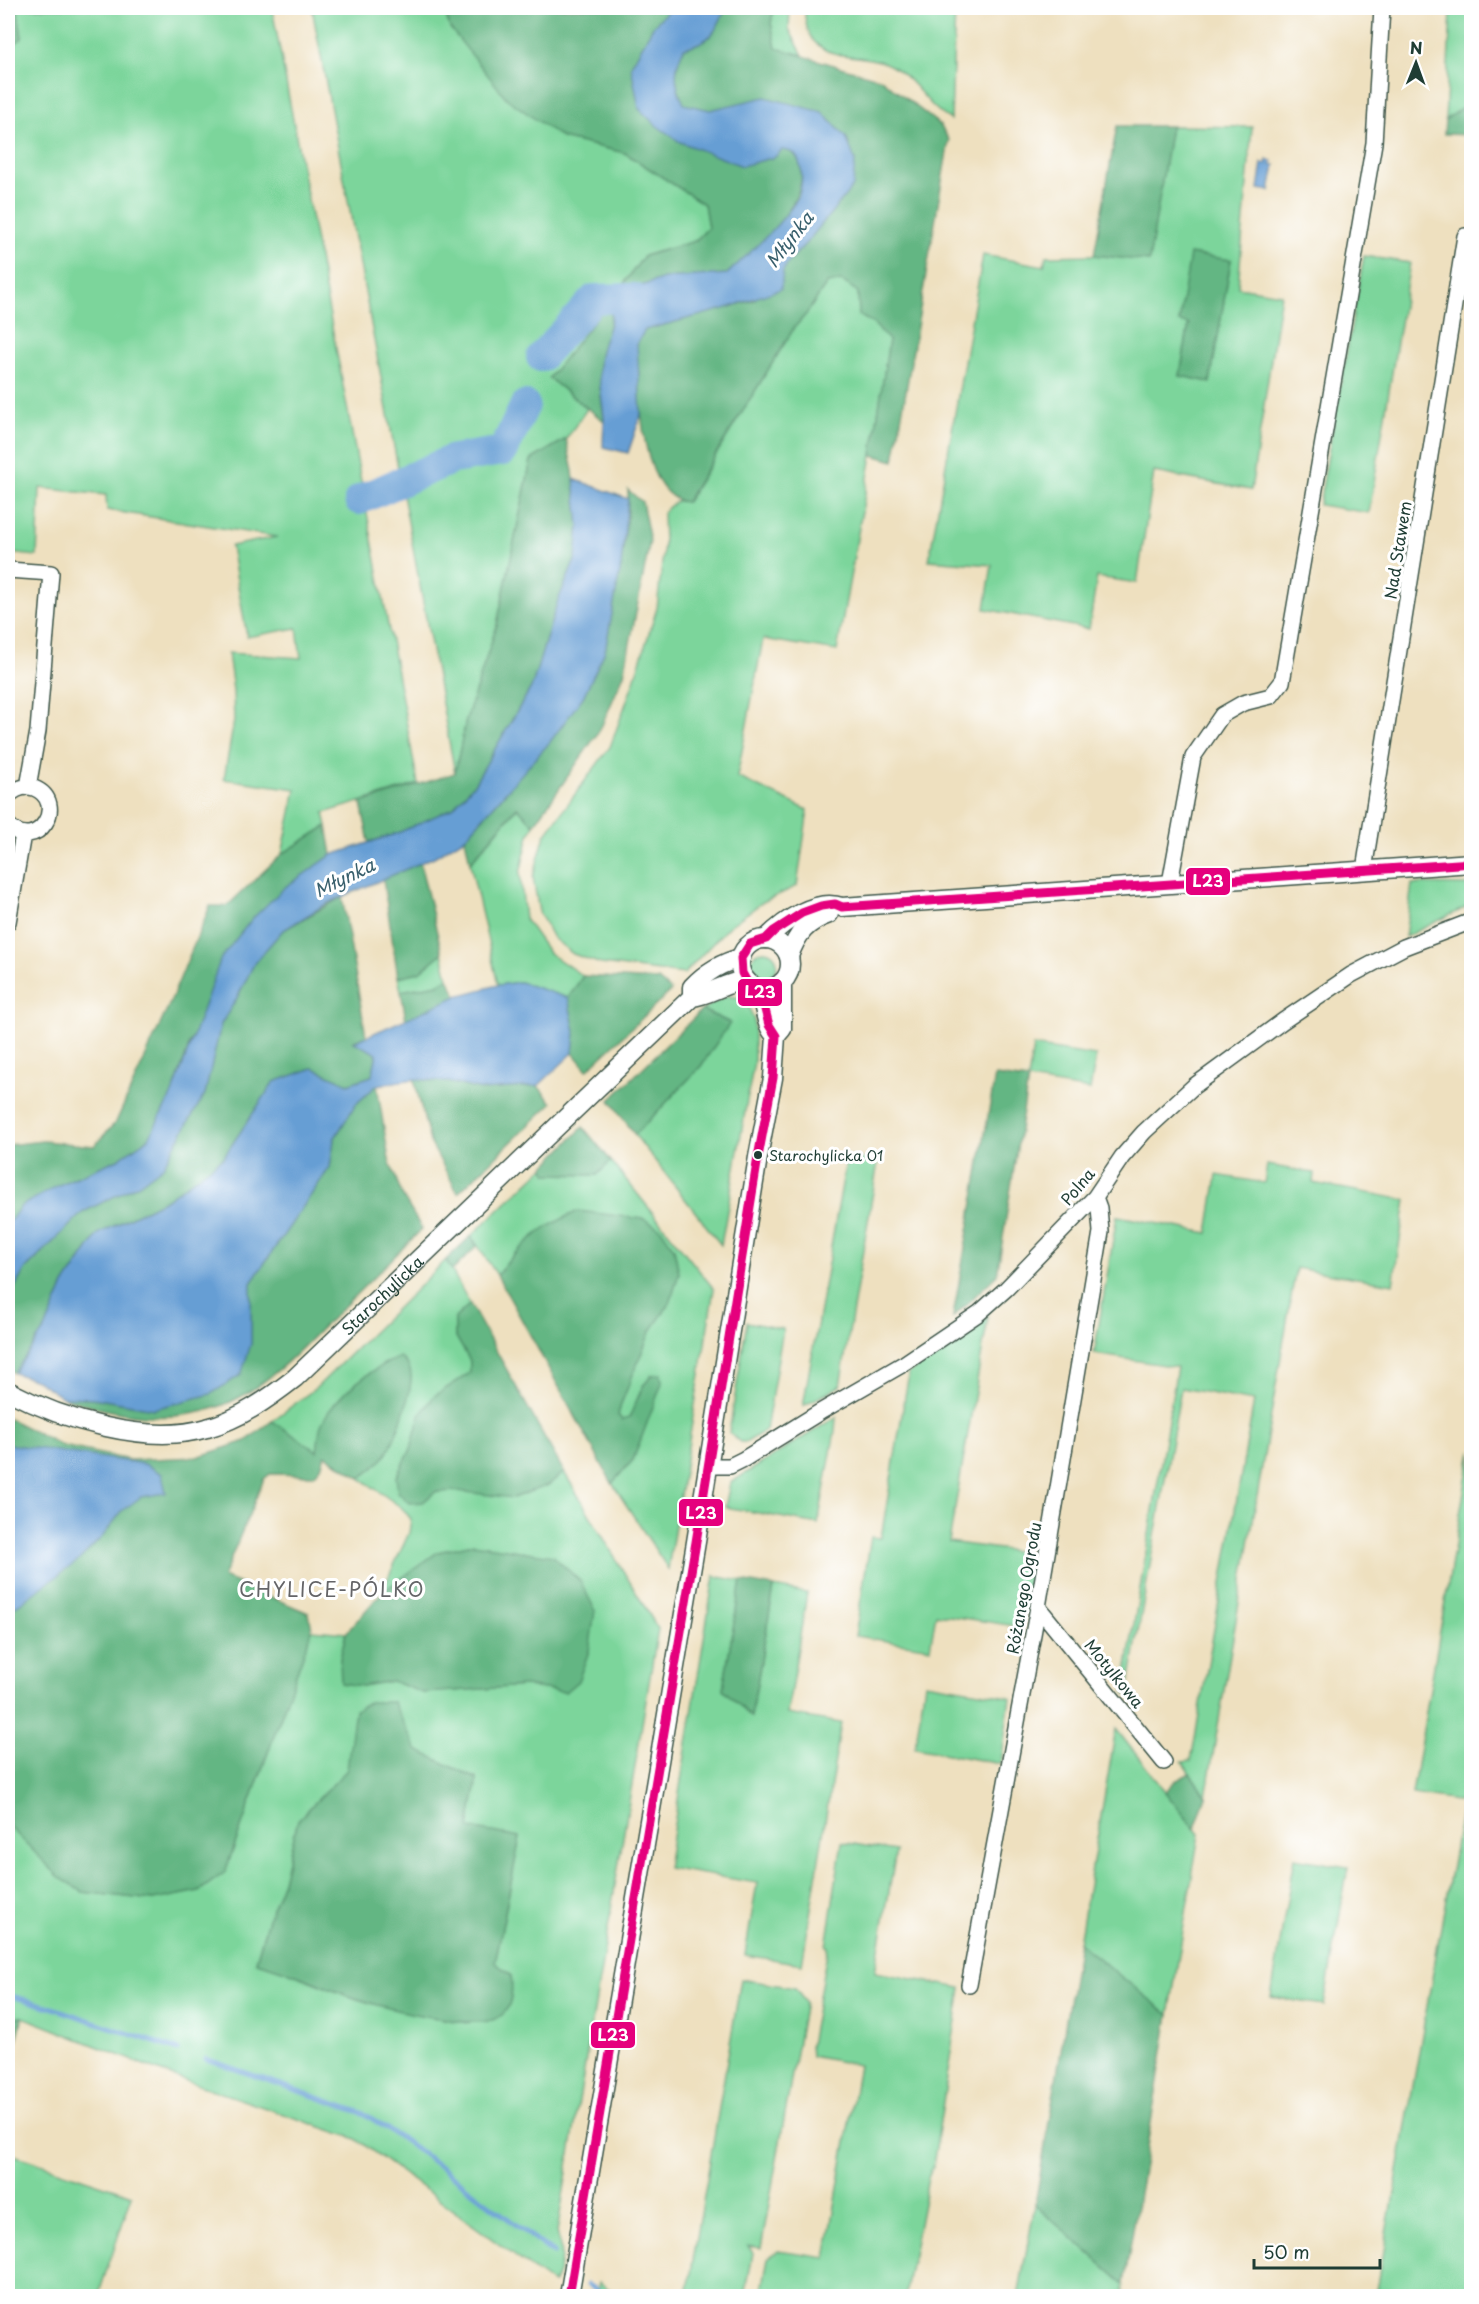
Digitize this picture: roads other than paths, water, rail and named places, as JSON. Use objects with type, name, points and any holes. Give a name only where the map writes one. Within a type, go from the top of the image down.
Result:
[{"type":"street","points":[[1170,883],[1193,758],[1222,715],[1243,703],[1271,696],[1282,682],[1374,143],[1382,8]]},
{"type":"street","name":"Nad Stawem","points":[[1364,870],[1465,236]]},
{"type":"street","points":[[8,570],[51,573],[38,731],[28,787]]},
{"type":"street","points":[[8,796],[13,791],[28,787],[42,793],[50,813],[44,827],[31,834],[15,832],[8,825]]},
{"type":"street","points":[[8,922],[23,834]]},
{"type":"street","name":"Starochylicka","points":[[692,996],[692,987],[705,975],[730,960],[741,958],[750,944],[766,939],[774,931],[802,913],[821,906],[835,904],[842,907],[1472,864]]},
{"type":"street","name":"Starochylicka","points":[[8,1391],[27,1401],[78,1420],[129,1432],[178,1433],[206,1429],[234,1418],[253,1407],[295,1378],[692,996],[698,996],[726,984],[751,984],[768,989],[782,982],[789,973],[789,956],[794,941],[810,922],[842,907]]},
{"type":"street","name":"Polna","points":[[707,1466],[730,1466],[744,1459],[905,1363],[970,1319],[1006,1289],[1095,1197],[1122,1157],[1144,1132],[1194,1086],[1351,975],[1404,947],[1472,921]]},
{"type":"street","points":[[766,939],[782,946],[789,956]]},
{"type":"street","points":[[741,958],[740,968],[760,994],[771,1029],[776,1036]]},
{"type":"street","points":[[569,2296],[758,1156],[773,1078],[776,1036],[783,1024],[782,982]]},
{"type":"street","name":"Różanego Ogrodu","points":[[969,1985],[1038,1607],[1101,1232],[1099,1208],[1095,1197]]},
{"type":"street","name":"Motylkowa","points":[[1038,1607],[1164,1762]]},
{"type":"water","name":"Młynka","points":[[671,8],[726,8],[711,35],[701,42],[684,48],[680,56],[676,76],[684,104],[710,110],[765,97],[822,112],[846,137],[855,160],[853,186],[789,261],[783,271],[781,289],[724,309],[645,330],[637,343],[641,415],[628,453],[603,447],[604,418],[599,365],[611,320],[609,302],[613,292],[622,286],[641,286],[664,278],[727,274],[767,236],[787,213],[799,194],[801,182],[799,162],[791,152],[782,150],[775,157],[742,166],[680,142],[657,126],[639,109],[631,66],[654,25]]},
{"type":"water","points":[[1267,160],[1272,161],[1271,165],[1275,165],[1270,191],[1258,189],[1262,163],[1266,164]]},
{"type":"water","name":"Młynka","points":[[574,479],[628,499],[621,566],[605,651],[583,697],[550,742],[465,838],[434,857],[326,904],[282,931],[255,962],[221,1024],[205,1094],[163,1166],[139,1184],[83,1212],[24,1271],[8,1300],[8,1224],[21,1206],[61,1184],[118,1159],[149,1138],[174,1090],[221,958],[252,919],[284,888],[332,855],[398,833],[453,808],[475,783],[532,686],[557,603],[576,558],[579,526]]},
{"type":"water","points":[[520,982],[568,998],[575,1032],[573,1053],[538,1086],[482,1090],[448,1082],[414,1079],[377,1085],[355,1105],[334,1139],[330,1167],[251,1283],[251,1344],[241,1375],[211,1394],[154,1409],[93,1398],[62,1397],[36,1380],[14,1373],[46,1327],[64,1285],[98,1234],[167,1199],[223,1158],[274,1082],[313,1068],[348,1084],[372,1076],[377,1054],[354,1042],[457,996],[498,985]]},
{"type":"water","points":[[8,1444],[145,1464],[162,1474],[166,1493],[141,1497],[122,1511],[103,1536],[78,1561],[8,1612]]},
{"type":"waterway","points":[[541,357],[594,299],[634,298]]},
{"type":"waterway","points":[[359,500],[453,459],[503,451],[525,405]]},
{"type":"waterway","points":[[8,1995],[178,2050]]},
{"type":"waterway","points":[[206,2059],[365,2114],[414,2147],[553,2253]]},
{"type":"waterway","points":[[588,2285],[605,2296]]},
{"type":"place","name":"Starochylicka 01","points":[[758,1155]]},
{"type":"district","name":"CHYLICE-PÓLKO","points":[[332,1589]]}]
